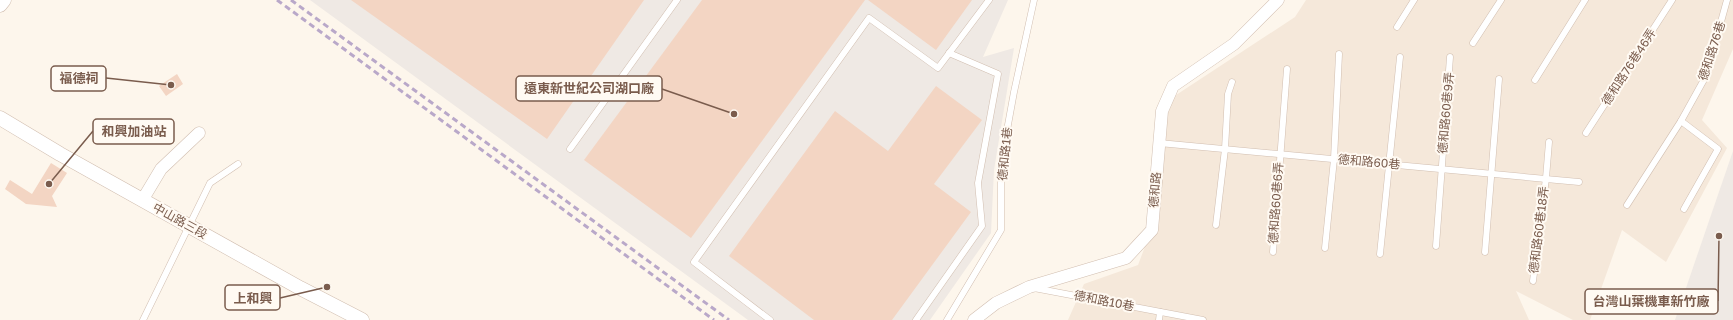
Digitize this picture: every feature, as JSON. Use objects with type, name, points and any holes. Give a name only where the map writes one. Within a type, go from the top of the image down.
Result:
[{"type":"street","points":[[0,5],[4,0]]},
{"type":"street","name":"德和路","points":[[974,320],[996,302],[1029,287],[1126,258],[1152,230],[1162,111],[1173,86],[1234,44],[1278,0]]},
{"type":"street","name":"中山路三段","points":[[0,118],[60,154],[300,288],[362,320]]},
{"type":"street","points":[[143,200],[161,169],[199,133]]},
{"type":"lane","points":[[570,149],[677,0]]},
{"type":"lane","points":[[770,320],[694,262],[869,18],[938,68],[989,0]]},
{"type":"lane","name":"德和路1巷","points":[[947,320],[1001,230],[1001,163],[1014,92],[1034,0]]},
{"type":"lane","points":[[1397,27],[1414,0]]},
{"type":"lane","points":[[1473,43],[1501,0]]},
{"type":"lane","name":"德和路76巷46弄","points":[[1586,133],[1672,0]]},
{"type":"lane","name":"德和路76巷","points":[[1627,205],[1681,121],[1706,76],[1727,0]]},
{"type":"lane","points":[[1534,80],[1583,1]]},
{"type":"lane","points":[[916,320],[982,226],[978,184],[998,74],[949,53]]},
{"type":"lane","points":[[1326,248],[1334,159],[1339,54]]},
{"type":"lane","points":[[1380,254],[1400,57]]},
{"type":"lane","name":"德和路60巷9弄","points":[[1436,246],[1450,57]]},
{"type":"lane","name":"德和路60巷6弄","points":[[1273,252],[1287,69]]},
{"type":"lane","points":[[1485,252],[1499,79]]},
{"type":"lane","points":[[1216,225],[1225,149],[1228,94],[1232,82]]},
{"type":"lane","points":[[1681,121],[1718,149],[1684,209]]},
{"type":"lane","name":"德和路60巷18弄","points":[[1533,281],[1549,142]]},
{"type":"lane","name":"德和路60巷","points":[[1159,143],[1579,182]]},
{"type":"lane","points":[[143,320],[210,183],[238,164]]},
{"type":"lane","name":"德和路10巷","points":[[1029,287],[1203,320]]},
{"type":"lane","points":[[1159,320],[1160,312]]},
{"type":"shaded area","points":[[310,0],[1008,0],[983,57],[1014,48],[994,170],[991,233],[930,320],[748,320]]},
{"type":"shaded area","points":[[1306,0],[1733,0],[1733,49],[1702,120],[1727,148],[1666,262],[1622,230],[1590,320],[1573,320],[1516,291],[1529,320],[1068,320],[1084,284],[1138,265],[1146,244],[1170,99],[1295,17]]},
{"type":"shaded area","points":[[1733,151],[1733,320],[1675,320]]},
{"type":"building","points":[[351,0],[644,0],[547,139]]},
{"type":"building","points":[[702,0],[865,0],[691,238],[584,160]]},
{"type":"building","points":[[868,0],[972,0],[936,50]]},
{"type":"building","points":[[177,74],[183,84],[166,96],[159,86]]},
{"type":"building","points":[[936,86],[982,120],[934,184],[971,212],[892,320],[814,320],[729,256],[835,111],[888,151]]},
{"type":"building","points":[[51,163],[67,173],[52,196],[57,207],[26,204],[5,189],[10,180],[32,194]]},
{"type":"railway","points":[[277,0],[714,320]]},
{"type":"railway","points":[[291,0],[729,320]]},
{"type":"place","name":"福德祠","points":[[171,85]]},
{"type":"place","name":"遠東新世紀公司湖口廠","points":[[734,114]]},
{"type":"place","name":"和興加油站","points":[[49,184]]},
{"type":"place","name":"台灣山葉機車新竹廠","points":[[1719,236]]},
{"type":"place","name":"上和興","points":[[327,287]]}]
